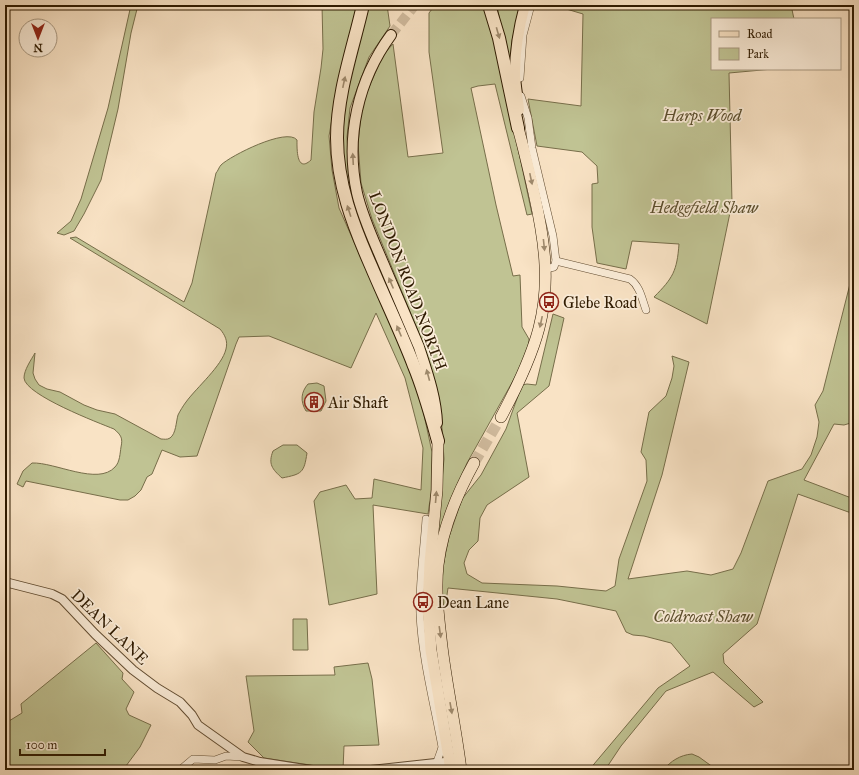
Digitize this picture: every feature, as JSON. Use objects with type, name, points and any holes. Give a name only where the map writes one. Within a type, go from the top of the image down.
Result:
[{"type":"highway","points":[[363,5],[339,107],[337,137],[338,167],[354,225],[414,366],[431,414],[438,441]]},
{"type":"highway","points":[[489,5],[499,38],[540,222],[546,269],[544,305],[535,343],[501,417]]},
{"type":"highway","name":"LONDON ROAD NORTH","points":[[438,441],[437,490],[430,563],[428,607],[431,650],[444,742],[455,766]]},
{"type":"highway","points":[[455,766],[438,613],[437,578],[440,550],[447,524],[458,495],[474,463]]},
{"type":"main road","points":[[518,128],[520,114],[515,74],[518,34],[525,5]]},
{"type":"main road","name":"LONDON ROAD NORTH","points":[[392,35],[376,58],[364,84],[360,98],[353,139],[354,179],[365,220],[417,342],[426,369],[437,416],[438,441]]},
{"type":"street","points":[[531,5],[521,49],[521,96],[528,118],[532,148],[550,220],[556,261],[554,267],[546,269]]},
{"type":"street","points":[[556,261],[630,279],[634,282],[640,292],[646,310]]},
{"type":"street","name":"LONDON ROAD NORTH","points":[[426,519],[420,614],[424,648],[444,742]]},
{"type":"street","name":"DEAN LANE","points":[[5,582],[52,594],[62,599],[132,670],[180,702],[192,715],[198,725],[243,756],[260,762],[311,770]]},
{"type":"street","points":[[435,767],[444,742]]},
{"type":"street","points":[[180,770],[193,759],[215,760],[226,756],[243,756]]},
{"type":"street","points":[[372,770],[455,766]]},
{"type":"green space","points":[[131,5],[138,5],[131,33],[118,109],[101,180],[74,231],[64,235],[57,233],[71,221],[81,199],[108,108]]},
{"type":"green space","points":[[322,5],[357,5],[337,90],[329,136],[332,170],[339,208],[402,351],[421,401],[432,452],[431,493],[428,514],[373,505],[377,594],[329,605],[314,501],[320,492],[346,485],[355,499],[372,498],[374,479],[421,490],[423,448],[405,378],[376,313],[351,368],[269,336],[239,337],[197,456],[180,457],[162,450],[152,474],[147,477],[141,490],[128,500],[120,500],[26,481],[23,487],[17,484],[23,471],[32,463],[87,474],[107,472],[118,463],[122,444],[121,437],[114,429],[64,408],[36,392],[28,385],[24,375],[35,353],[33,373],[39,385],[47,389],[60,392],[97,410],[115,414],[161,439],[169,439],[172,436],[175,431],[178,415],[183,407],[224,356],[227,343],[225,336],[220,329],[70,238],[76,237],[184,302],[192,283],[216,173],[221,165],[235,155],[259,144],[282,137],[291,137],[297,140],[298,158],[302,164],[311,160],[314,112],[323,49]]},
{"type":"green space","points":[[369,5],[387,5],[390,26],[369,57],[350,108],[347,137],[350,179],[359,214],[418,360],[352,209],[343,167],[341,127],[350,76]]},
{"type":"green space","points":[[435,5],[483,5],[494,36],[532,214],[527,215],[495,84],[471,88],[513,276],[520,275],[522,327],[529,339],[528,354],[467,463],[452,497],[435,554],[444,459],[441,414],[429,364],[418,331],[372,219],[361,183],[358,144],[362,103],[383,55],[393,44],[408,157],[443,153],[429,52],[429,13]]},
{"type":"green space","points":[[497,5],[520,5],[512,41],[509,73]]},
{"type":"green space","points":[[553,5],[791,5],[794,18],[711,18],[711,70],[762,70],[729,73],[732,203],[707,324],[654,297],[673,274],[677,261],[679,244],[632,241],[626,269],[597,263],[592,227],[592,184],[598,183],[597,166],[582,152],[537,146],[528,99],[581,106],[583,14]]},
{"type":"green space","name":"Coldroast Shaw","points":[[854,268],[854,422],[844,425],[834,424],[804,480],[854,499],[854,514],[798,494],[757,624],[723,654],[724,663],[763,702],[754,707],[713,672],[666,691],[621,746],[605,770],[589,770],[658,688],[690,666],[671,643],[644,636],[633,635],[626,632],[616,611],[557,599],[448,588],[445,608],[441,602],[442,571],[449,537],[462,499],[481,475],[506,429],[522,385],[536,385],[553,314],[564,318],[549,386],[517,413],[529,477],[487,505],[480,518],[478,541],[469,550],[464,563],[467,574],[482,583],[557,586],[606,591],[615,586],[619,559],[647,481],[646,460],[641,452],[649,412],[666,396],[674,366],[672,356],[689,362],[662,475],[628,579],[687,571],[711,575],[733,569],[741,553],[768,481],[802,469],[811,455],[817,437],[819,422],[815,405],[823,391]]},
{"type":"green space","points":[[317,383],[324,386],[326,401],[321,411],[306,411],[302,400],[304,390],[308,384]]},
{"type":"green space","points":[[283,445],[297,445],[307,453],[305,465],[301,472],[282,478],[273,469],[271,459],[273,451]]},
{"type":"green space","points":[[293,619],[307,619],[308,650],[293,650]]},
{"type":"green space","points":[[96,643],[123,673],[122,679],[134,692],[126,709],[129,715],[151,725],[140,747],[123,770],[5,770],[5,728],[9,721],[22,713],[21,704]]},
{"type":"green space","points":[[368,663],[372,679],[379,745],[344,746],[343,770],[264,758],[248,742],[254,731],[246,676],[335,675],[334,667]]},
{"type":"green space","points":[[692,754],[699,757],[717,770],[663,770],[676,759]]},
{"type":"tunnel","points":[[391,35],[415,5]]},
{"type":"tunnel","points":[[474,463],[501,417]]},
{"type":"place","name":"Glebe Road","points":[[549,302]]},
{"type":"place","name":"Air Shaft","points":[[314,402]]},
{"type":"place","name":"Dean Lane","points":[[423,602]]},
{"type":"park label","name":"Harps Wood","points":[[702,115]]},
{"type":"park label","name":"Hedgefield Shaw","points":[[704,207]]}]
